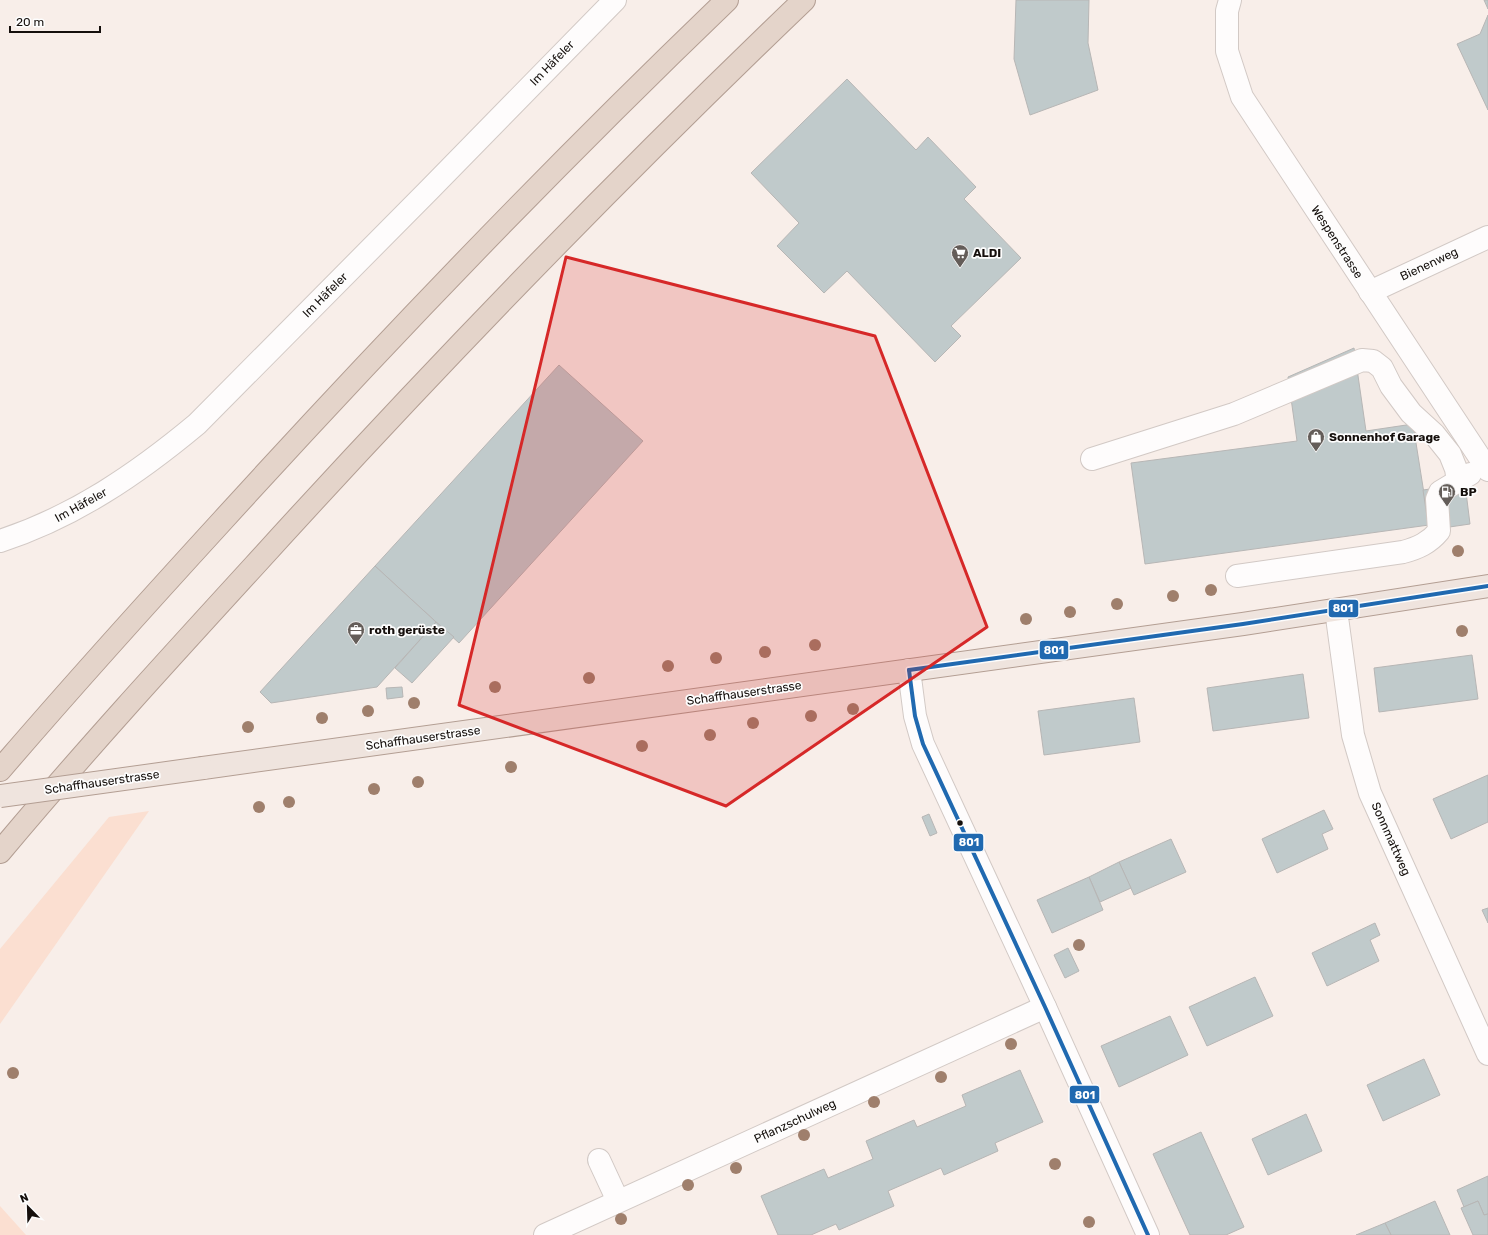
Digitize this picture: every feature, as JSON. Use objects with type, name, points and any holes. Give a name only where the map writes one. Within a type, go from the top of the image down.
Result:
[{"type":"highway","points":[[0,770],[94,662],[306,430],[464,263],[727,0]]},
{"type":"highway","points":[[0,852],[132,700],[342,469],[500,303],[602,199],[804,0]]},
{"type":"main road","name":"Schaffhauserstrasse","points":[[0,796],[1243,624],[1488,586]]},
{"type":"street","name":"Im Häfeler","points":[[0,541],[46,524],[83,506],[133,474],[197,424],[615,0]]},
{"type":"street","name":"Wespenstrasse","points":[[1230,0],[1227,11],[1227,51],[1242,97],[1487,468]]},
{"type":"street","name":"Bienenweg","points":[[1370,292],[1488,237]]},
{"type":"street","points":[[1092,459],[1234,414],[1276,398],[1348,364],[1362,360],[1373,361],[1382,368],[1391,386],[1412,413],[1434,434],[1450,454],[1456,469],[1458,481]]},
{"type":"street","points":[[1237,576],[1403,552],[1417,548],[1432,539],[1439,531],[1437,499],[1440,492],[1458,481],[1487,468]]},
{"type":"street","name":"Sonnmattweg","points":[[1336,610],[1353,735],[1370,793],[1488,1054]]},
{"type":"street","points":[[909,670],[915,716],[923,744],[1045,1007],[1148,1235]]},
{"type":"street","name":"Pflanzschulweg","points":[[545,1235],[1045,1007]]},
{"type":"street","points":[[599,1160],[618,1201]]},
{"type":"highlighted area","points":[[566,257],[875,336],[987,627],[726,806],[459,705]]},
{"type":"shaded area","points":[[149,811],[0,1024],[0,949],[109,817]]},
{"type":"shaded area","points":[[0,1206],[26,1235],[0,1235]]},
{"type":"building","points":[[1016,0],[1089,0],[1088,43],[1098,90],[1030,115],[1014,59]]},
{"type":"building","points":[[1484,0],[1488,0],[1488,9]]},
{"type":"building","points":[[1488,15],[1488,110],[1457,44],[1480,34]]},
{"type":"building","points":[[847,79],[916,150],[928,137],[976,187],[964,199],[1021,258],[951,326],[961,336],[935,362],[847,271],[824,293],[777,246],[799,223],[751,173]]},
{"type":"building","name":"Sonnenhof Garage","points":[[1354,348],[1366,431],[1413,424],[1429,525],[1145,564],[1131,463],[1297,441],[1288,377]]},
{"type":"building","points":[[559,365],[643,441],[459,643],[375,566]]},
{"type":"building","name":"BP","points":[[1465,484],[1470,524],[1429,530],[1423,490]]},
{"type":"building","points":[[375,566],[436,622],[377,687],[271,703],[260,692]]},
{"type":"building","points":[[436,622],[454,637],[412,683],[395,668]]},
{"type":"building","points":[[1472,655],[1478,699],[1379,712],[1374,668]]},
{"type":"building","points":[[1303,674],[1309,718],[1213,731],[1207,688]]},
{"type":"building","points":[[402,687],[403,697],[387,699],[386,688]]},
{"type":"building","points":[[1134,698],[1140,742],[1044,755],[1038,711]]},
{"type":"building","points":[[1488,775],[1488,822],[1451,839],[1433,799]]},
{"type":"building","points":[[1324,810],[1333,829],[1322,834],[1328,849],[1277,873],[1262,839]]},
{"type":"building","points":[[929,814],[937,833],[930,836],[922,817]]},
{"type":"building","points":[[1171,839],[1186,872],[1134,895],[1119,862]]},
{"type":"building","points":[[1119,862],[1131,888],[1100,902],[1089,877]]},
{"type":"building","points":[[1089,877],[1103,910],[1052,933],[1037,900]]},
{"type":"building","points":[[1488,908],[1488,923],[1482,910]]},
{"type":"building","points":[[1375,923],[1380,935],[1370,940],[1379,961],[1327,986],[1312,953]]},
{"type":"building","points":[[1068,948],[1079,971],[1065,978],[1054,955]]},
{"type":"building","points":[[1255,977],[1273,1016],[1207,1046],[1189,1007]]},
{"type":"building","points":[[1170,1016],[1188,1055],[1119,1087],[1101,1046]]},
{"type":"building","points":[[1424,1059],[1440,1095],[1383,1121],[1367,1085]]},
{"type":"building","points":[[1020,1070],[1043,1122],[995,1143],[998,1151],[944,1175],[941,1168],[888,1191],[894,1206],[839,1230],[836,1224],[811,1235],[778,1235],[761,1196],[824,1169],[828,1178],[873,1159],[866,1141],[914,1120],[917,1127],[966,1106],[962,1095]]},
{"type":"building","points":[[1306,1114],[1322,1151],[1268,1175],[1252,1139]]},
{"type":"building","points":[[1201,1132],[1244,1227],[1226,1235],[1190,1235],[1153,1154]]},
{"type":"building","points":[[1488,1176],[1488,1214],[1484,1215],[1478,1201],[1464,1207],[1457,1190]]},
{"type":"building","points":[[1435,1201],[1450,1235],[1391,1235],[1385,1223]]},
{"type":"building","points":[[1478,1201],[1484,1215],[1488,1214],[1488,1235],[1473,1235],[1461,1208]]},
{"type":"building","points":[[1385,1223],[1391,1235],[1356,1235]]},
{"type":"transit line","name":"801","points":[[909,670],[1243,624],[1488,586]]},
{"type":"transit line","name":"801","points":[[909,670],[915,716],[923,744],[1045,1007],[1148,1235]]},
{"type":"place","name":"ALDI","points":[[960,268]]},
{"type":"place","name":"Sonnenhof Garage","points":[[1316,452]]},
{"type":"place","name":"BP","points":[[1447,507]]},
{"type":"place","name":"roth gerüste","points":[[356,645]]}]
